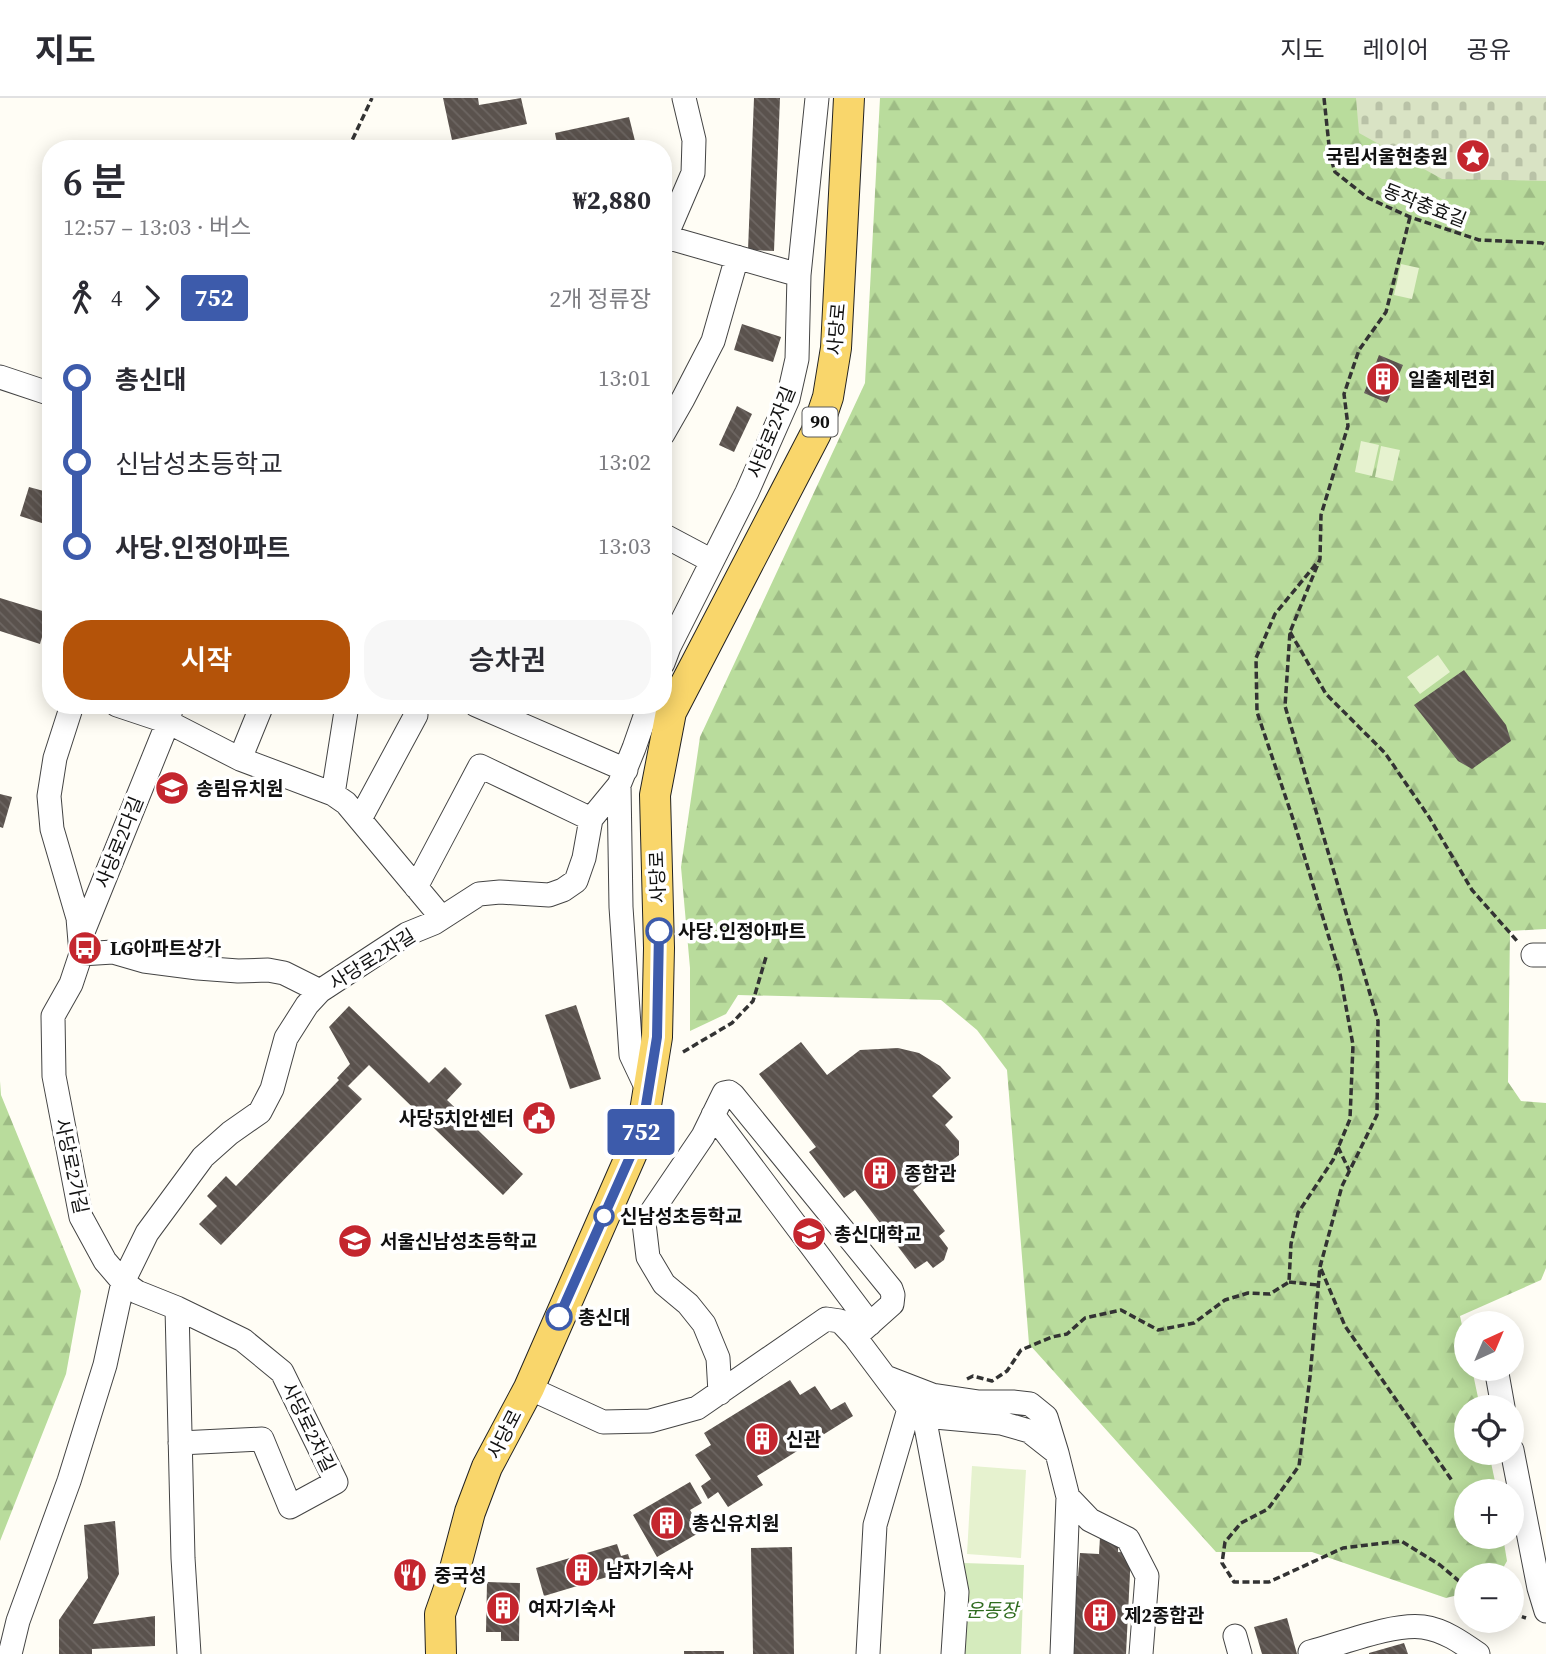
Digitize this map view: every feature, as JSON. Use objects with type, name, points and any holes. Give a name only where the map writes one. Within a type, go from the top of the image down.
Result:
[{"type":"main road","name":"사당로","points":[[672,710],[816,433],[828,397],[836,348],[849,98]]},
{"type":"main road","name":"사당로","points":[[441,1654],[440,1614],[470,1511],[487,1467],[528,1388],[642,1130],[657,1037],[659,960],[655,795],[671,714]]},
{"type":"street","points":[[672,223],[693,173],[694,140],[684,98]]},
{"type":"street","name":"사당로2자길","points":[[672,641],[752,481],[788,399],[797,359],[799,275],[817,98]]},
{"type":"street","points":[[672,242],[799,275]]},
{"type":"street","points":[[672,419],[713,341],[737,257]]},
{"type":"street","points":[[0,377],[42,391]]},
{"type":"street","points":[[672,540],[712,561]]},
{"type":"street","name":"사당로2가길","points":[[69,714],[55,758],[49,796],[52,829],[78,918],[81,947],[71,984],[53,1016],[54,1076],[81,1217],[105,1261],[123,1282]]},
{"type":"street","points":[[170,714],[240,759],[333,794],[346,803],[442,918]]},
{"type":"street","name":"사당로2다길","points":[[81,947],[170,714]]},
{"type":"street","points":[[240,759],[258,714]]},
{"type":"street","points":[[333,794],[346,714]]},
{"type":"street","points":[[519,714],[622,777],[621,907],[631,1055],[648,1091]]},
{"type":"street","name":"사당로2자길","points":[[123,1282],[147,1233],[203,1157],[230,1133],[260,1112],[272,1089],[286,1038],[307,1005],[320,991],[407,934],[434,923],[479,894],[500,892],[549,895],[576,881],[584,858],[591,819],[622,777],[646,714]]},
{"type":"street","points":[[360,819],[416,715]]},
{"type":"street","points":[[416,887],[480,766],[591,819]]},
{"type":"street","points":[[81,947],[144,961],[198,968],[268,970],[284,973],[320,991]]},
{"type":"street","points":[[720,1393],[718,1358],[704,1324],[688,1304],[664,1284],[648,1256],[644,1223],[703,1136],[724,1093],[729,1091],[733,1095],[891,1289],[892,1304],[863,1330]]},
{"type":"street","points":[[713,1115],[863,1330],[888,1378],[916,1413],[957,1592],[954,1654]]},
{"type":"street","points":[[9,1654],[18,1620],[69,1481],[105,1365],[123,1282]]},
{"type":"street","name":"사당로2차길","points":[[123,1282],[137,1292],[243,1340],[282,1372],[336,1482],[290,1507],[262,1439],[180,1443]]},
{"type":"street","points":[[177,1308],[188,1654]]},
{"type":"street","points":[[528,1388],[603,1422],[650,1421],[697,1408],[827,1319],[863,1330]]},
{"type":"street","points":[[888,1378],[932,1395],[979,1402],[1030,1404],[1046,1417],[1068,1497],[1062,1654]]},
{"type":"street","points":[[916,1413],[1001,1423],[1029,1431],[1056,1453]]},
{"type":"street","points":[[868,1654],[875,1525],[916,1413]]},
{"type":"street","points":[[1515,1465],[1546,1611]]},
{"type":"street","points":[[1068,1497],[1090,1520],[1128,1539],[1147,1576],[1142,1654]]},
{"type":"street","points":[[1310,1652],[1399,1627],[1425,1628],[1453,1637],[1478,1654]]},
{"type":"path","points":[[352,140],[372,98]]},
{"type":"path","name":"동작충효길","points":[[1324,98],[1330,155],[1335,172],[1368,198],[1410,217],[1479,240],[1546,245]]},
{"type":"path","points":[[1410,217],[1386,312],[1359,350],[1344,394],[1348,426],[1321,515],[1320,559],[1290,632],[1285,706],[1378,1021],[1377,1115],[1342,1186],[1320,1267],[1310,1377],[1298,1466],[1268,1508],[1241,1523],[1225,1542],[1222,1563],[1234,1583],[1269,1582],[1343,1548],[1401,1541],[1454,1577]]},
{"type":"path","points":[[1289,1282],[1291,1244],[1297,1213],[1333,1160],[1350,1119],[1353,1045],[1342,986],[1294,822],[1257,712],[1256,658],[1275,614],[1320,559]]},
{"type":"path","points":[[1290,632],[1326,694],[1385,753],[1429,817],[1472,890],[1514,938],[1539,955]]},
{"type":"path","points":[[683,1052],[732,1023],[753,1001],[766,957]]},
{"type":"path","points":[[1338,1147],[1350,1170]]},
{"type":"path","points":[[1320,1267],[1345,1326],[1453,1482]]},
{"type":"path","points":[[965,1381],[973,1376],[992,1381],[1007,1371],[1021,1350],[1067,1334],[1085,1318],[1121,1310],[1158,1330],[1194,1323],[1225,1300],[1248,1293],[1270,1294],[1289,1282],[1318,1285]]},
{"type":"green space","points":[[880,98],[1546,98],[1546,929],[1510,931],[1508,1082],[1521,1101],[1546,1103],[1546,1268],[1541,1280],[1471,1311],[1454,1311],[1454,1381],[1475,1381],[1477,1395],[1454,1395],[1454,1465],[1492,1465],[1494,1479],[1454,1479],[1454,1549],[1505,1549],[1507,1561],[1454,1563],[1454,1596],[1446,1598],[1312,1552],[1216,1552],[1029,1344],[1007,1070],[977,1030],[941,1000],[738,995],[726,1014],[690,1031],[690,968],[681,867],[700,737],[865,383]]},
{"type":"green space","name":"국립서울현충원","points":[[1356,98],[1546,98],[1546,181],[1442,179],[1359,133]]},
{"type":"green space","points":[[1401,264],[1419,268],[1412,299],[1394,295]]},
{"type":"green space","points":[[1361,441],[1379,445],[1372,476],[1355,472]]},
{"type":"green space","points":[[1381,446],[1400,450],[1393,481],[1375,477]]},
{"type":"green space","points":[[1438,655],[1450,672],[1420,694],[1407,677]]},
{"type":"green space","points":[[0,1081],[1,1095],[81,1291],[66,1374],[0,1541]]},
{"type":"green space","points":[[972,1466],[1026,1470],[1021,1558],[967,1554]]},
{"type":"green space","name":"운동장","points":[[963,1563],[1024,1565],[1021,1654],[960,1654]]},
{"type":"building","points":[[443,98],[478,98],[479,105],[521,98],[527,124],[452,140]]},
{"type":"building","points":[[754,98],[780,98],[774,251],[748,250]]},
{"type":"building","points":[[629,117],[635,140],[556,140],[555,133]]},
{"type":"building","points":[[742,324],[781,337],[773,362],[734,350]]},
{"type":"building","name":"일출체련회","points":[[1379,355],[1403,365],[1387,403],[1364,393]]},
{"type":"building","points":[[737,406],[752,414],[734,452],[719,445]]},
{"type":"building","points":[[29,487],[42,491],[42,523],[20,516]]},
{"type":"building","points":[[0,598],[42,611],[40,644],[0,631]]},
{"type":"building","points":[[1464,670],[1506,725],[1511,741],[1472,769],[1458,761],[1414,705]]},
{"type":"building","points":[[0,794],[12,797],[3,828],[0,827]]},
{"type":"building","points":[[576,1005],[601,1079],[570,1089],[545,1015]]},
{"type":"building","points":[[349,1006],[429,1083],[445,1067],[462,1084],[447,1100],[523,1174],[503,1195],[369,1065],[348,1086],[362,1099],[221,1245],[199,1224],[217,1206],[207,1196],[226,1176],[236,1186],[339,1080],[337,1078],[350,1064],[329,1027]]},
{"type":"building","name":"종합관","points":[[801,1042],[827,1075],[860,1050],[898,1048],[919,1053],[940,1066],[951,1078],[932,1096],[953,1117],[945,1125],[959,1141],[959,1155],[913,1190],[945,1231],[939,1236],[948,1248],[944,1260],[933,1268],[927,1261],[915,1269],[855,1190],[844,1198],[809,1152],[816,1147],[759,1074]]},
{"type":"building","name":"신관","points":[[790,1380],[800,1395],[815,1386],[831,1410],[845,1402],[853,1416],[757,1476],[763,1485],[728,1507],[718,1492],[708,1499],[701,1486],[711,1479],[695,1455],[711,1445],[704,1433]]},
{"type":"building","name":"총신유치원","points":[[690,1482],[702,1503],[690,1510],[702,1531],[657,1557],[633,1515]]},
{"type":"building","points":[[115,1521],[119,1574],[93,1624],[155,1616],[155,1646],[92,1649],[92,1654],[59,1654],[59,1620],[88,1578],[84,1525]]},
{"type":"building","name":"제2종합관","points":[[1100,1537],[1118,1538],[1118,1552],[1131,1553],[1126,1654],[1069,1654],[1073,1576],[1078,1576],[1080,1553],[1099,1554]]},
{"type":"building","name":"남자기숙사","points":[[617,1544],[621,1556],[628,1554],[630,1560],[624,1562],[627,1571],[544,1596],[536,1568]]},
{"type":"building","points":[[792,1547],[794,1654],[753,1654],[751,1548]]},
{"type":"building","name":"여자기숙사","points":[[487,1582],[520,1583],[519,1641],[501,1641],[501,1632],[486,1632]]},
{"type":"building","points":[[1287,1618],[1297,1654],[1262,1654],[1254,1627]]},
{"type":"building","points":[[1404,1643],[1408,1654],[1369,1654],[1369,1653]]},
{"type":"building","points":[[684,1651],[724,1651],[724,1654],[684,1654]]},
{"type":"bus line","name":"752","points":[[559,1317],[642,1130],[657,1037],[659,931]]},
{"type":"place","name":"국립서울현충원","points":[[1473,156]]},
{"type":"place","name":"일출체련회","points":[[1383,379]]},
{"type":"place","name":"송림유치원","points":[[172,788]]},
{"type":"place","name":"사당.인정아파트","points":[[659,931]]},
{"type":"place","name":"LG아파트상가","points":[[85,948]]},
{"type":"place","name":"사당5치안센터","points":[[539,1118]]},
{"type":"place","name":"종합관","points":[[880,1173]]},
{"type":"place","name":"신남성초등학교","points":[[604,1216]]},
{"type":"place","name":"총신대학교","points":[[809,1234]]},
{"type":"place","name":"서울신남성초등학교","points":[[355,1241]]},
{"type":"place","name":"총신대","points":[[559,1317]]},
{"type":"place","name":"신관","points":[[762,1439]]},
{"type":"place","name":"총신유치원","points":[[667,1523]]},
{"type":"place","name":"남자기숙사","points":[[582,1570]]},
{"type":"place","name":"중국성","points":[[410,1575]]},
{"type":"place","name":"여자기숙사","points":[[503,1608]]},
{"type":"place","name":"제2종합관","points":[[1100,1615]]}]
